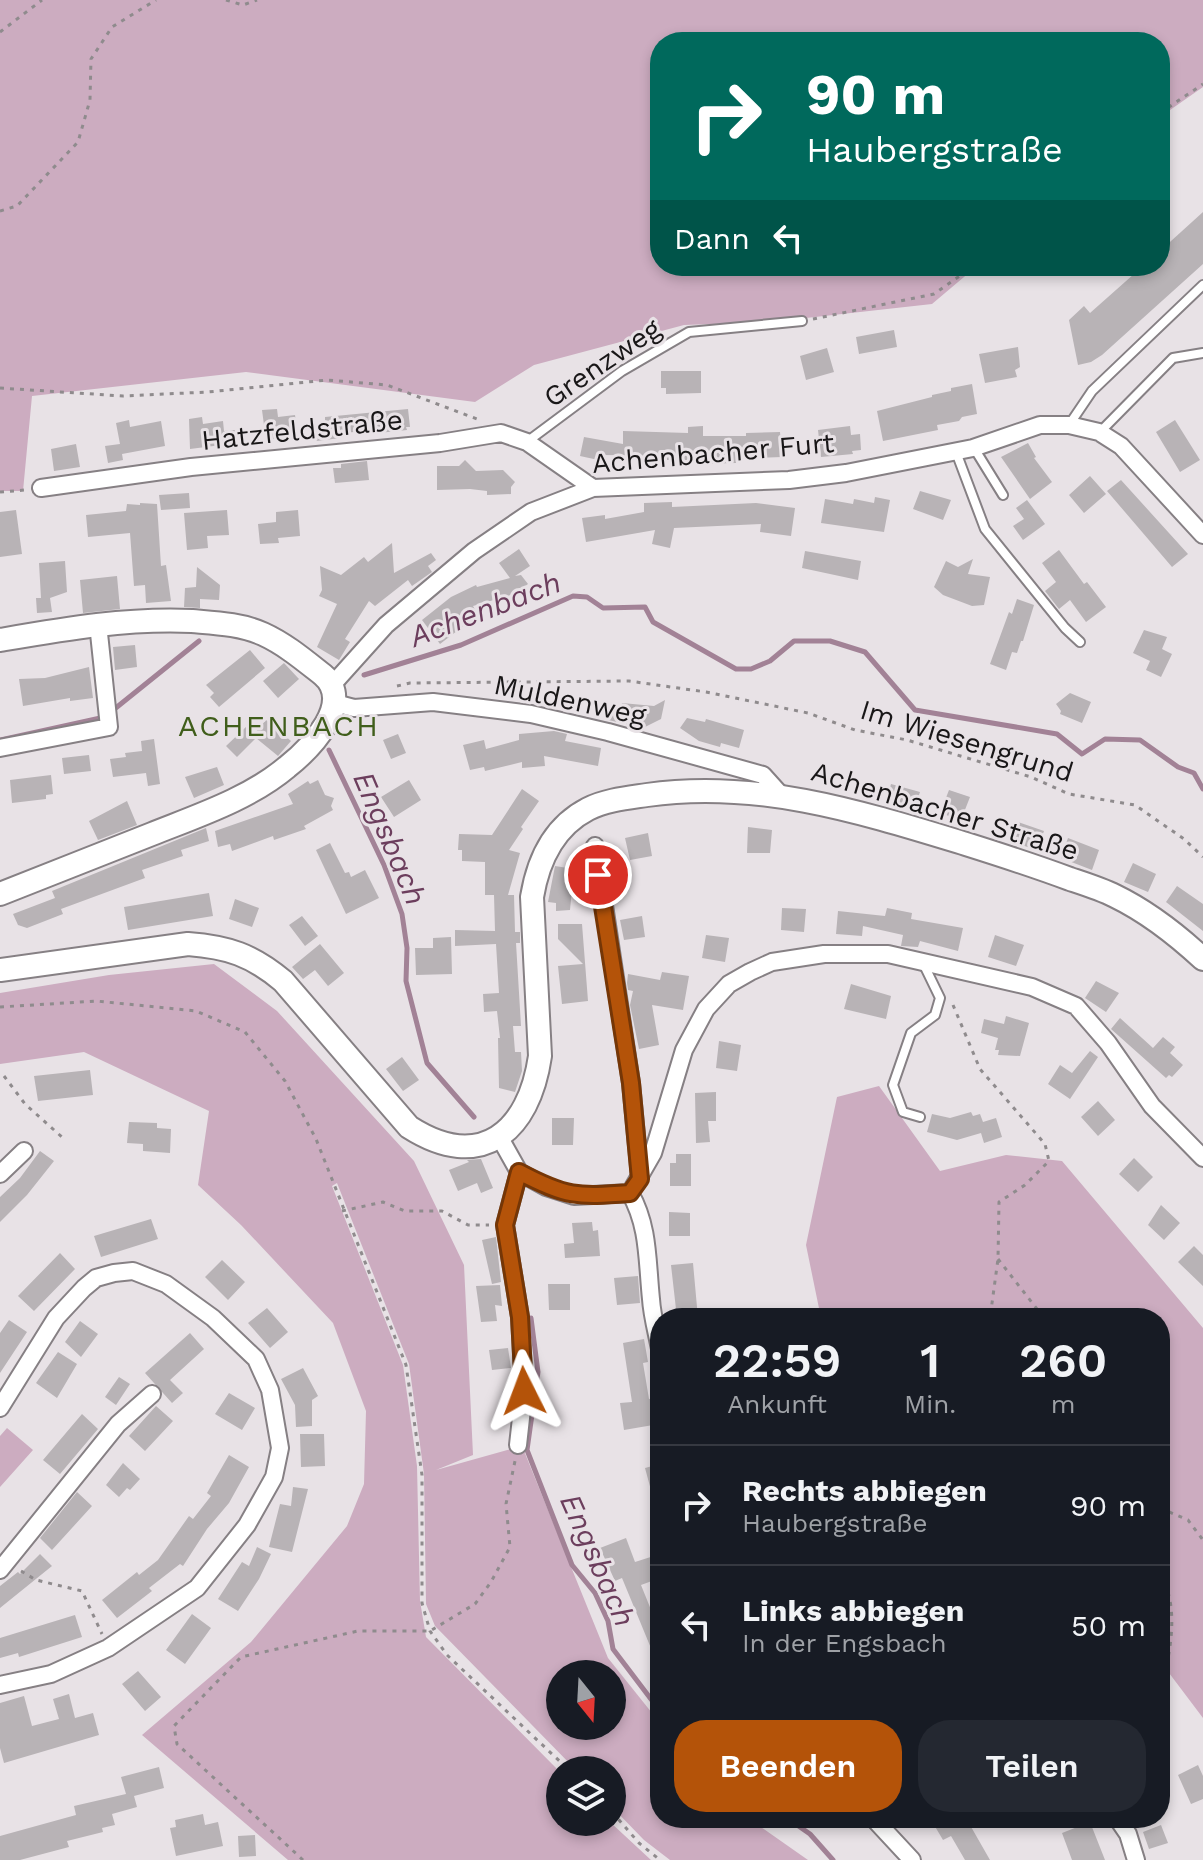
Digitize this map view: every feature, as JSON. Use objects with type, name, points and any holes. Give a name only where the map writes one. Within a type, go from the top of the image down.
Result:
[{"type":"main road","points":[[0,640],[127,620],[206,622],[241,627],[279,642],[334,694]]},
{"type":"main road","name":"Achenbacher Furt","points":[[0,894],[208,812],[252,790],[285,769],[316,739],[334,694]]},
{"type":"main road","name":"Achenbacher Straße","points":[[500,1138],[515,1124],[536,1082],[540,1033],[532,897],[535,877],[550,843],[574,818],[606,802],[675,791],[747,791],[781,795],[881,818],[1013,858],[1113,895],[1150,916],[1203,959]]},
{"type":"main road","points":[[0,970],[188,944],[237,952],[259,963],[283,981],[409,1127],[432,1141],[460,1147],[500,1138]]},
{"type":"street","name":"Achenbacher Furt","points":[[334,694],[386,625],[474,551],[531,512],[593,488],[789,480],[846,473],[956,452],[1040,425],[1069,425],[1099,432]]},
{"type":"street","points":[[1099,432],[1121,446],[1203,535]]},
{"type":"street","name":"Hatzfeldstraße","points":[[41,488],[191,467],[440,443],[501,433],[527,442],[593,488]]},
{"type":"street","points":[[0,748],[109,727],[98,624]]},
{"type":"street","name":"Muldenweg","points":[[334,694],[354,708],[433,702],[531,714],[763,775],[781,795]]},
{"type":"street","points":[[595,846],[594,859],[602,892],[631,1083],[635,1186],[645,1229],[652,1308]]},
{"type":"street","points":[[635,1186],[653,1153],[684,1050],[706,1009],[729,984],[772,962],[824,954],[888,954],[1032,987],[1076,1006],[1108,1043],[1152,1106],[1203,1158]]},
{"type":"street","points":[[500,1138],[519,1172],[546,1187],[574,1196],[635,1186]]},
{"type":"street","points":[[0,1174],[24,1151]]},
{"type":"street","points":[[518,1445],[524,1391],[521,1332],[505,1225],[519,1172]]},
{"type":"street","points":[[0,1408],[56,1318],[84,1288],[96,1278],[133,1271],[166,1284],[213,1318],[256,1359],[270,1390],[280,1448],[274,1477],[247,1525],[197,1588],[108,1648],[51,1674],[0,1685]]},
{"type":"street","points":[[3,1567],[118,1424],[152,1394]]},
{"type":"street","points":[[882,1828],[912,1860]]},
{"type":"street","points":[[1124,1828],[1136,1860]]},
{"type":"street","points":[[1128,1834],[1132,1828]]},
{"type":"lane","points":[[1069,425],[1092,391],[1203,285]]},
{"type":"lane","name":"Grenzweg","points":[[527,442],[622,371],[689,332],[802,321]]},
{"type":"lane","points":[[1099,432],[1173,358],[1203,353]]},
{"type":"lane","points":[[973,448],[1003,495]]},
{"type":"lane","points":[[956,452],[985,529],[1065,628],[1080,642]]},
{"type":"lane","points":[[920,1117],[903,1112],[893,1085],[911,1033],[935,1015],[940,998],[923,963]]},
{"type":"path","points":[[0,32],[42,0]]},
{"type":"path","points":[[0,211],[17,206],[78,142],[90,100],[91,59],[112,27],[156,0]]},
{"type":"path","points":[[226,0],[243,5],[257,0]]},
{"type":"path","points":[[1170,106],[1203,84]]},
{"type":"path","points":[[802,321],[934,294],[960,276]]},
{"type":"path","points":[[0,388],[123,396],[208,392],[327,380],[387,385],[473,416],[501,433]]},
{"type":"path","points":[[0,492],[41,488]]},
{"type":"path","name":"Im Wiesengrund","points":[[395,687],[410,683],[629,681],[706,692],[808,713],[855,730],[907,740],[1031,777],[1069,794],[1135,805],[1184,839],[1203,857]]},
{"type":"path","points":[[940,998],[952,1002],[980,1069],[1045,1144],[1049,1161],[1025,1185],[999,1202],[998,1259],[991,1308]]},
{"type":"path","points":[[0,1007],[96,1001],[196,1011],[245,1032],[285,1081],[316,1139],[342,1211],[406,1365],[422,1475],[422,1603],[430,1631],[447,1655],[554,1756]]},
{"type":"path","points":[[4,1076],[25,1104],[63,1138]]},
{"type":"path","points":[[342,1211],[383,1202],[405,1211],[442,1211],[468,1225],[505,1225]]},
{"type":"path","points":[[998,1259],[1036,1308]]},
{"type":"path","points":[[303,1860],[177,1744],[174,1726],[241,1657],[358,1631],[430,1631],[475,1604],[510,1547],[506,1504],[518,1445]]},
{"type":"path","points":[[1170,1512],[1188,1520],[1203,1540]]},
{"type":"path","points":[[3,1567],[36,1580],[82,1591],[108,1648]]},
{"type":"path","points":[[1170,1605],[1170,1636]]},
{"type":"path","points":[[626,1828],[660,1860]]},
{"type":"shaded area","points":[[0,0],[1203,0],[1203,87],[1170,110],[1170,32],[650,32],[650,276],[965,276],[932,304],[770,322],[684,325],[534,365],[475,402],[246,372],[32,396],[23,491],[0,491]]},
{"type":"shaded area","points":[[214,964],[277,1011],[414,1161],[464,1265],[473,1455],[436,1470],[522,1446],[610,1660],[546,1660],[546,1739],[435,1626],[426,1604],[424,1474],[409,1364],[337,1183],[332,1186],[403,1365],[417,1466],[420,1601],[426,1637],[546,1758],[546,1836],[625,1836],[651,1860],[288,1860],[142,1735],[251,1642],[347,1526],[364,1484],[366,1411],[333,1323],[241,1225],[198,1185],[209,1111],[84,1052],[0,1064],[0,993],[109,975]]},
{"type":"shaded area","points":[[879,1086],[940,1171],[1006,1155],[1062,1161],[1203,1328],[1203,1718],[1170,1674],[1170,1308],[819,1308],[806,1245],[837,1097]]},
{"type":"shaded area","points":[[7,1428],[33,1450],[0,1487],[0,1436]]},
{"type":"shaded area","points":[[626,1680],[650,1710],[650,1828],[762,1828],[808,1860],[670,1860],[626,1821],[626,1756],[562,1756],[547,1740],[626,1740]]},
{"type":"building","points":[[1203,212],[1203,264],[1102,355],[1078,365],[1069,320],[1084,306],[1090,313],[1132,276],[1170,276],[1170,242]]},
{"type":"building","points":[[894,330],[897,347],[859,354],[856,337]]},
{"type":"building","points":[[1018,347],[1020,367],[1015,370],[1017,377],[985,383],[979,354]]},
{"type":"building","points":[[827,348],[834,372],[806,380],[800,356]]},
{"type":"building","points":[[661,371],[701,371],[701,393],[666,394],[666,388],[661,388]]},
{"type":"building","points":[[972,384],[977,414],[937,425],[938,430],[883,441],[877,411]]},
{"type":"building","points":[[277,409],[278,417],[295,415],[298,436],[266,440],[262,410]]},
{"type":"building","points":[[408,409],[410,427],[406,427],[407,430],[341,433],[341,438],[316,441],[314,426],[325,424],[325,417]]},
{"type":"building","points":[[202,417],[203,424],[223,421],[224,431],[235,430],[237,443],[190,449],[189,419]]},
{"type":"building","points":[[129,420],[130,427],[161,421],[165,446],[122,454],[123,460],[108,463],[105,446],[120,444],[116,423]]},
{"type":"building","points":[[1175,420],[1200,460],[1180,472],[1156,432]]},
{"type":"building","points":[[703,426],[703,436],[780,432],[782,457],[694,464],[694,460],[667,460],[666,456],[604,455],[603,461],[580,456],[584,437],[623,444],[623,431],[688,433],[688,427]]},
{"type":"building","points":[[850,426],[851,435],[860,434],[861,450],[852,451],[853,454],[821,457],[818,430]]},
{"type":"building","points":[[1028,443],[1034,458],[1052,482],[1030,499],[1001,457]]},
{"type":"building","points":[[76,444],[80,467],[54,471],[51,449]]},
{"type":"building","points":[[465,460],[476,471],[503,470],[515,482],[511,494],[487,495],[487,491],[470,489],[437,490],[437,466],[459,466]]},
{"type":"building","points":[[367,461],[369,480],[335,483],[333,468]]},
{"type":"building","points":[[1090,476],[1106,494],[1084,513],[1069,495]]},
{"type":"building","points":[[1121,480],[1188,554],[1172,567],[1107,491]]},
{"type":"building","points":[[920,491],[951,500],[943,520],[913,509]]},
{"type":"building","points":[[189,493],[190,508],[161,510],[159,495]]},
{"type":"building","points":[[875,497],[890,500],[884,532],[821,523],[825,499],[853,504],[854,499],[874,503]]},
{"type":"building","points":[[1027,500],[1045,524],[1023,540],[1013,526],[1024,519],[1016,508]]},
{"type":"building","points":[[672,502],[672,507],[756,503],[795,508],[791,536],[760,532],[761,524],[674,528],[670,548],[652,544],[655,530],[586,542],[582,518],[605,515],[605,519],[644,512],[644,503]]},
{"type":"building","points":[[127,504],[157,504],[161,566],[166,565],[171,601],[146,603],[145,585],[134,586],[130,533],[88,537],[86,515],[126,511]]},
{"type":"building","points":[[16,510],[22,554],[0,557],[0,512]]},
{"type":"building","points":[[227,510],[229,535],[207,536],[208,548],[187,550],[184,513]]},
{"type":"building","points":[[298,510],[300,536],[278,538],[279,543],[260,544],[258,524],[276,522],[276,512]]},
{"type":"building","points":[[392,543],[394,573],[431,553],[436,560],[428,566],[432,572],[412,586],[408,580],[375,606],[369,601],[345,639],[350,642],[339,660],[317,647],[337,604],[319,596],[322,590],[320,566],[341,575],[364,557],[368,562]]},
{"type":"building","points":[[519,549],[530,566],[515,576],[521,575],[528,584],[514,594],[473,606],[478,615],[440,644],[422,620],[451,597],[476,585],[510,578],[499,563]]},
{"type":"building","points":[[1059,550],[1106,607],[1086,622],[1070,600],[1059,609],[1045,591],[1056,582],[1042,563]]},
{"type":"building","points":[[805,551],[861,561],[858,580],[802,568]]},
{"type":"building","points":[[973,559],[968,574],[990,577],[984,605],[972,606],[943,595],[934,587],[946,561],[958,567]]},
{"type":"building","points":[[65,561],[67,592],[50,598],[52,612],[37,613],[36,598],[41,598],[39,563]]},
{"type":"building","points":[[197,567],[220,585],[219,600],[200,599],[200,608],[184,607],[185,588],[196,587]]},
{"type":"building","points":[[117,576],[120,609],[83,613],[80,580]]},
{"type":"building","points":[[1017,599],[1034,605],[1023,641],[1017,653],[1012,652],[1006,670],[990,664],[1009,612],[1012,614]]},
{"type":"building","points":[[1144,630],[1167,637],[1162,649],[1172,654],[1161,677],[1146,670],[1150,661],[1133,653]]},
{"type":"building","points":[[135,645],[137,667],[115,670],[113,647]]},
{"type":"building","points":[[250,650],[265,668],[219,707],[210,697],[214,693],[206,685]]},
{"type":"building","points":[[284,663],[299,679],[278,698],[263,681]]},
{"type":"building","points":[[89,667],[93,698],[70,701],[70,698],[23,706],[19,679],[45,678]]},
{"type":"building","points":[[1070,693],[1091,702],[1082,723],[1060,714],[1056,704]]},
{"type":"building","points":[[665,700],[661,719],[643,728],[604,719],[621,709],[622,703],[654,706]]},
{"type":"building","points":[[687,718],[705,722],[706,719],[744,730],[739,748],[699,741],[680,728]]},
{"type":"building","points":[[266,720],[291,741],[278,756],[256,738],[237,757],[226,746],[247,726],[254,734]]},
{"type":"building","points":[[554,731],[567,734],[565,741],[601,748],[598,766],[544,756],[545,766],[522,768],[522,762],[485,771],[484,767],[470,770],[463,745],[484,740],[486,749],[519,740],[519,734]]},
{"type":"building","points":[[398,734],[406,753],[391,759],[383,740]]},
{"type":"building","points":[[154,739],[160,784],[148,786],[146,773],[113,777],[110,759],[142,751],[141,741]]},
{"type":"building","points":[[89,755],[91,771],[64,774],[62,758]]},
{"type":"building","points":[[217,767],[224,785],[194,798],[185,777]]},
{"type":"building","points":[[51,775],[53,794],[46,795],[46,799],[12,803],[10,780]]},
{"type":"building","points":[[318,780],[325,795],[334,798],[333,810],[304,826],[306,829],[274,840],[273,836],[232,851],[230,844],[218,847],[215,831],[293,804],[288,794],[308,781],[310,784]]},
{"type":"building","points":[[409,780],[421,800],[394,817],[381,797]]},
{"type":"building","points":[[891,784],[920,792],[914,810],[886,801]]},
{"type":"building","points":[[522,789],[539,801],[509,850],[520,853],[508,895],[514,895],[515,932],[520,932],[520,943],[516,943],[521,1026],[513,1026],[515,1052],[521,1052],[522,1071],[515,1092],[499,1088],[497,1011],[484,1012],[483,994],[499,993],[496,944],[455,946],[455,930],[495,931],[494,895],[485,895],[485,862],[462,861],[462,850],[458,850],[459,834],[492,835]]},
{"type":"building","points":[[949,790],[970,797],[961,820],[940,813]]},
{"type":"building","points":[[127,801],[137,825],[98,840],[89,821]]},
{"type":"building","points":[[1018,822],[1044,831],[1037,850],[1012,842]]},
{"type":"building","points":[[748,827],[772,830],[770,853],[747,853]]},
{"type":"building","points":[[206,828],[209,841],[181,850],[183,856],[142,870],[145,878],[61,909],[63,914],[27,928],[18,925],[13,914],[55,898],[52,891]]},
{"type":"building","points":[[648,833],[652,856],[630,860],[625,838]]},
{"type":"building","points":[[1068,838],[1099,850],[1092,870],[1061,858]]},
{"type":"building","points":[[330,843],[345,873],[349,872],[351,877],[365,870],[379,898],[346,914],[316,850]]},
{"type":"building","points":[[1133,863],[1156,874],[1148,892],[1124,882]]},
{"type":"building","points":[[555,866],[574,869],[570,910],[556,911],[556,903],[548,902]]},
{"type":"building","points":[[1177,886],[1203,904],[1203,931],[1166,902]]},
{"type":"building","points":[[209,893],[213,916],[128,930],[124,907]]},
{"type":"building","points":[[235,899],[259,908],[252,927],[229,919]]},
{"type":"building","points":[[782,908],[806,909],[804,932],[781,930]]},
{"type":"building","points":[[887,908],[912,913],[911,919],[963,928],[958,951],[920,941],[918,947],[901,946],[903,935],[863,926],[862,936],[836,934],[838,911],[885,916]]},
{"type":"building","points":[[302,916],[318,936],[305,946],[289,925]]},
{"type":"building","points":[[642,916],[645,937],[624,940],[620,920]]},
{"type":"building","points":[[558,924],[582,924],[588,1001],[562,1004],[558,966],[583,964],[558,939]]},
{"type":"building","points":[[706,935],[729,938],[725,962],[702,958]]},
{"type":"building","points":[[995,935],[1024,945],[1016,966],[988,957]]},
{"type":"building","points":[[451,937],[452,974],[416,975],[415,948],[433,948],[433,938]]},
{"type":"building","points":[[320,944],[344,973],[328,986],[315,970],[303,979],[292,967]]},
{"type":"building","points":[[662,972],[689,976],[683,1010],[652,1005],[659,1045],[639,1049],[630,1005],[633,991],[628,990],[628,974],[660,980]]},
{"type":"building","points":[[1096,981],[1119,993],[1106,1012],[1085,998]]},
{"type":"building","points":[[851,984],[891,996],[886,1019],[844,1009]]},
{"type":"building","points":[[1006,1016],[1029,1023],[1020,1056],[998,1055],[999,1050],[995,1050],[998,1038],[981,1033],[984,1019],[1004,1024]]},
{"type":"building","points":[[1120,1018],[1153,1048],[1163,1037],[1175,1047],[1170,1053],[1183,1065],[1172,1077],[1169,1075],[1166,1078],[1111,1029]]},
{"type":"building","points":[[719,1041],[741,1045],[737,1071],[716,1068]]},
{"type":"building","points":[[1090,1051],[1098,1057],[1070,1099],[1048,1084],[1060,1065],[1072,1073]]},
{"type":"building","points":[[402,1057],[419,1080],[403,1091],[386,1069]]},
{"type":"building","points":[[90,1070],[93,1095],[38,1101],[34,1076]]},
{"type":"building","points":[[716,1092],[716,1121],[708,1121],[710,1142],[696,1143],[695,1093]]},
{"type":"building","points":[[1098,1101],[1115,1120],[1098,1136],[1081,1117]]},
{"type":"building","points":[[971,1112],[973,1116],[980,1114],[983,1122],[996,1118],[1002,1137],[984,1143],[981,1133],[957,1140],[927,1132],[932,1114],[950,1118]]},
{"type":"building","points":[[552,1118],[574,1118],[573,1145],[552,1145]]},
{"type":"building","points":[[129,1122],[157,1123],[157,1128],[171,1129],[170,1153],[143,1151],[143,1144],[127,1143]]},
{"type":"building","points":[[40,1151],[54,1161],[0,1222],[0,1197],[20,1178]]},
{"type":"building","points":[[676,1154],[691,1154],[691,1186],[670,1186],[670,1163],[676,1163]]},
{"type":"building","points":[[1134,1158],[1153,1177],[1138,1192],[1119,1174]]},
{"type":"building","points":[[481,1159],[493,1188],[481,1193],[477,1183],[458,1191],[449,1170],[469,1162],[467,1160]]},
{"type":"building","points":[[1161,1205],[1180,1223],[1164,1240],[1148,1225]]},
{"type":"building","points":[[669,1212],[690,1213],[690,1236],[669,1236]]},
{"type":"building","points":[[151,1219],[158,1239],[101,1257],[94,1236]]},
{"type":"building","points":[[592,1222],[593,1231],[598,1230],[600,1256],[565,1258],[564,1244],[574,1243],[572,1223]]},
{"type":"building","points":[[496,1237],[501,1282],[492,1284],[482,1240]]},
{"type":"building","points":[[1194,1246],[1203,1255],[1203,1286],[1178,1262]]},
{"type":"building","points":[[60,1253],[75,1269],[34,1311],[18,1296]]},
{"type":"building","points":[[222,1260],[245,1282],[228,1300],[205,1277]]},
{"type":"building","points":[[693,1263],[697,1308],[676,1308],[671,1265]]},
{"type":"building","points":[[638,1276],[640,1303],[617,1305],[614,1278]]},
{"type":"building","points":[[548,1284],[570,1284],[570,1310],[549,1310]]},
{"type":"building","points":[[500,1285],[502,1306],[495,1305],[497,1321],[481,1322],[476,1286]]},
{"type":"building","points":[[267,1308],[288,1332],[270,1348],[248,1323]]},
{"type":"building","points":[[9,1320],[27,1332],[0,1373],[0,1333]]},
{"type":"building","points":[[80,1321],[98,1334],[81,1357],[65,1342]]},
{"type":"building","points":[[190,1333],[204,1349],[170,1380],[183,1393],[172,1403],[145,1373]]},
{"type":"building","points":[[644,1339],[648,1362],[643,1363],[650,1399],[650,1426],[624,1430],[620,1403],[632,1402],[623,1343]]},
{"type":"building","points":[[508,1348],[511,1368],[492,1370],[489,1350]]},
{"type":"building","points":[[58,1352],[77,1364],[57,1398],[36,1383]]},
{"type":"building","points":[[303,1368],[318,1396],[312,1400],[312,1426],[296,1427],[295,1405],[281,1379]]},
{"type":"building","points":[[119,1377],[130,1384],[116,1405],[105,1397]]},
{"type":"building","points":[[229,1393],[255,1408],[242,1430],[215,1414]]},
{"type":"building","points":[[156,1406],[173,1421],[145,1451],[129,1436]]},
{"type":"building","points":[[82,1414],[98,1429],[60,1474],[43,1460]]},
{"type":"building","points":[[300,1434],[324,1434],[325,1466],[301,1467]]},
{"type":"building","points":[[229,1455],[249,1467],[229,1503],[207,1529],[183,1566],[180,1564],[149,1588],[152,1591],[117,1618],[102,1600],[137,1572],[139,1575],[158,1560],[189,1516],[193,1519],[211,1496],[207,1493]]},
{"type":"building","points":[[123,1463],[140,1479],[119,1497],[106,1485]]},
{"type":"building","points":[[650,1467],[650,1486],[645,1468]]},
{"type":"building","points":[[293,1487],[308,1489],[292,1552],[269,1547],[280,1504],[291,1506]]},
{"type":"building","points":[[77,1492],[92,1506],[52,1550],[40,1538]]},
{"type":"building","points":[[626,1538],[635,1562],[650,1557],[650,1582],[641,1585],[650,1607],[650,1646],[622,1578],[615,1581],[600,1548]]},
{"type":"building","points":[[257,1547],[271,1554],[238,1611],[218,1599],[242,1562],[249,1566]]},
{"type":"building","points":[[40,1554],[52,1566],[0,1608],[0,1586],[18,1572],[20,1574]]},
{"type":"building","points":[[192,1614],[211,1628],[185,1664],[166,1650]]},
{"type":"building","points":[[75,1615],[82,1637],[19,1657],[18,1653],[0,1658],[0,1638]]},
{"type":"building","points":[[138,1671],[161,1697],[145,1711],[122,1684]]},
{"type":"building","points":[[69,1694],[75,1718],[93,1713],[99,1735],[4,1763],[0,1748],[0,1703],[24,1696],[32,1726],[59,1719],[53,1699]]},
{"type":"building","points":[[1198,1765],[1203,1776],[1203,1799],[1191,1804],[1178,1775]]},
{"type":"building","points":[[159,1767],[164,1788],[134,1796],[137,1807],[112,1814],[115,1825],[102,1828],[103,1832],[67,1841],[69,1847],[20,1860],[0,1860],[0,1836],[76,1815],[74,1806],[126,1794],[121,1777]]},
{"type":"building","points":[[203,1814],[205,1825],[218,1822],[223,1846],[176,1856],[170,1828],[176,1827],[175,1820]]},
{"type":"building","points":[[936,1828],[972,1828],[990,1860],[965,1860],[951,1836],[943,1840]]},
{"type":"building","points":[[1075,1828],[1092,1828],[1105,1860],[1072,1860],[1062,1833]]},
{"type":"building","points":[[1162,1828],[1168,1843],[1149,1849],[1143,1832]]},
{"type":"building","points":[[255,1835],[256,1856],[239,1857],[238,1836]]},
{"type":"waterway","name":"Achenbach","points":[[364,675],[461,645],[573,596],[587,597],[603,608],[645,607],[653,622],[736,669],[751,669],[770,661],[794,641],[830,641],[865,652],[915,710],[1057,734],[1082,754],[1105,739],[1140,740],[1178,767],[1194,773],[1203,789]]},
{"type":"waterway","name":"Achenbach","points":[[112,711],[199,641]]},
{"type":"waterway","name":"Achenbach","points":[[0,740],[105,717]]},
{"type":"waterway","name":"Engsbach","points":[[329,750],[384,865],[402,914],[407,948],[406,981],[427,1063],[474,1117]]},
{"type":"waterway","name":"Engsbach","points":[[531,1318],[538,1372],[527,1450],[572,1565],[595,1593],[608,1621],[613,1649],[650,1698]]},
{"type":"waterway","points":[[801,1828],[833,1860]]},
{"type":"district","name":"ACHENBACH","points":[[279,725]]},
{"type":"route","points":[[524,1391],[520,1317],[505,1225],[519,1172],[546,1187],[574,1196],[630,1193],[640,1179],[631,1083],[598,875]]}]
